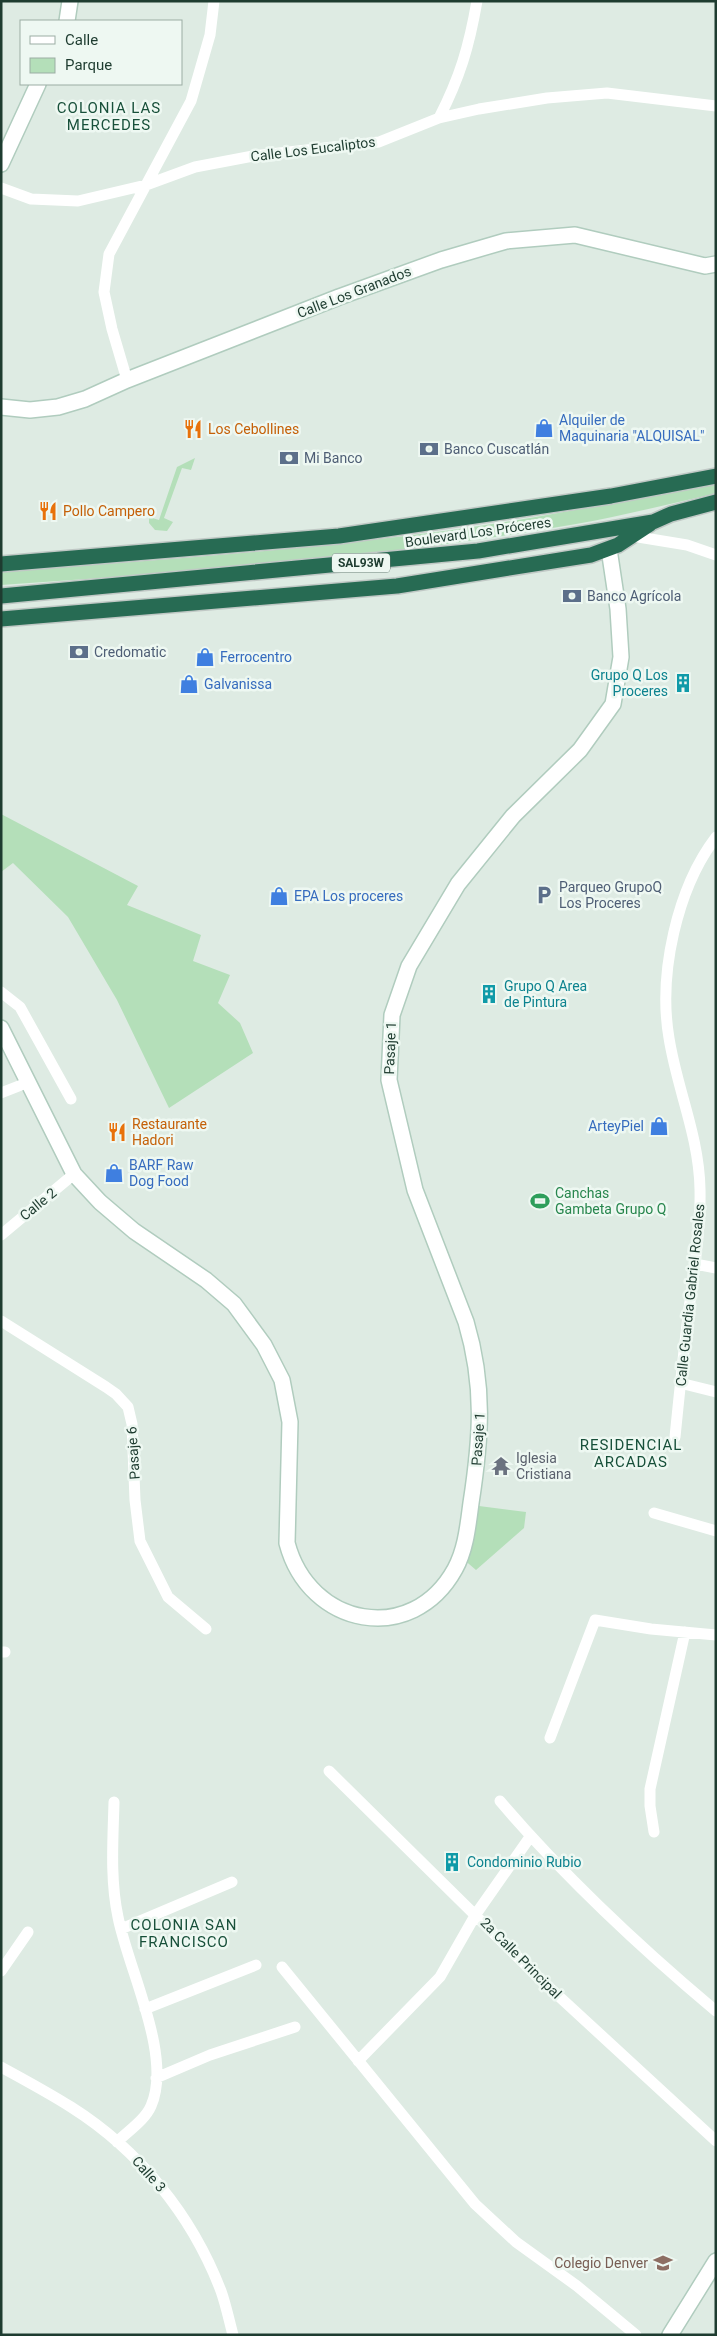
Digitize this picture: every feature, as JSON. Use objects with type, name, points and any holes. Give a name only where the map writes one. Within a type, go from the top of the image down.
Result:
[{"type":"highway","name":"Boulevard Los Próceres","points":[[1,564],[339,536],[612,496],[716,475]]},
{"type":"highway","name":"Boulevard Los Próceres","points":[[1,596],[478,551],[653,522],[671,514],[716,502]]},
{"type":"highway","points":[[1,619],[397,586],[520,567],[610,550],[653,522]]},
{"type":"street","points":[[67,20],[70,1]]},
{"type":"street","points":[[127,380],[112,329],[104,292],[109,254],[191,101],[210,35],[214,1]]},
{"type":"street","points":[[439,118],[458,80],[470,38],[477,1]]},
{"type":"street","points":[[1,164],[38,85]]},
{"type":"street","name":"Calle Los Eucaliptos","points":[[1,188],[31,199],[78,201],[146,184],[195,166],[234,159],[379,142],[439,118],[547,98],[607,93],[716,106]]},
{"type":"street","points":[[451,95],[465,112]]},
{"type":"street","name":"Calle Los Granados","points":[[1,407],[30,410],[58,407],[85,399],[127,380],[339,297],[441,260],[506,240],[575,235],[705,266],[716,264]]},
{"type":"street","points":[[632,536],[687,545],[716,555]]},
{"type":"street","name":"Pasaje 1","points":[[1,1028],[74,1174],[100,1202],[134,1231],[206,1280],[234,1304],[264,1345],[282,1380],[290,1422],[287,1543],[291,1558],[302,1580],[326,1603],[338,1611],[357,1616],[384,1616],[415,1608],[424,1603],[444,1585],[455,1568],[467,1533],[480,1431],[480,1398],[478,1369],[473,1344],[415,1190],[389,1080],[392,1015],[409,966],[458,884],[513,816],[580,750],[613,704],[620,673],[621,649],[610,550]]},
{"type":"street","name":"Calle Guardia Gabriel Rosales","points":[[676,1437],[680,1383],[695,1264],[700,1190],[697,1152],[668,1037],[667,993],[674,929],[686,888],[694,868],[716,837]]},
{"type":"street","points":[[1,992],[20,1007],[71,1099]]},
{"type":"street","points":[[1,1093],[29,1082]]},
{"type":"street","name":"Calle 2","points":[[1,1235],[74,1174]]},
{"type":"street","points":[[695,1264],[716,1268]]},
{"type":"street","name":"Pasaje 6","points":[[1,1320],[116,1394],[128,1407],[132,1424],[135,1500],[140,1541],[168,1596],[206,1629]]},
{"type":"street","points":[[680,1383],[716,1392]]},
{"type":"street","points":[[654,1513],[716,1531]]},
{"type":"street","points":[[550,1738],[594,1620],[716,1635]]},
{"type":"street","points":[[654,1832],[650,1789],[684,1632]]},
{"type":"street","name":"2a Calle Principal","points":[[329,1771],[539,1978],[716,2141]]},
{"type":"street","points":[[500,1801],[530,1837],[680,1981],[716,2011]]},
{"type":"street","points":[[114,1802],[113,1881],[121,1929],[154,2045],[156,2078],[151,2107],[145,2116],[117,2142]]},
{"type":"street","points":[[358,2061],[440,1977],[476,1914],[530,1837]]},
{"type":"street","points":[[121,1929],[232,1882]]},
{"type":"street","points":[[1,1971],[28,1932]]},
{"type":"street","points":[[145,2009],[256,1965]]},
{"type":"street","points":[[282,1967],[475,2204],[516,2242],[576,2286],[636,2335]]},
{"type":"street","points":[[156,2078],[210,2055],[295,2027]]},
{"type":"street","name":"Calle 3","points":[[1,2067],[72,2107],[117,2142],[152,2174],[189,2226],[221,2290],[233,2335]]},
{"type":"street","points":[[670,2335],[716,2261]]},
{"type":"green space","points":[[195,458],[191,470],[182,468],[164,518],[173,522],[167,531],[155,530],[149,523],[149,517],[159,520],[177,467]]},
{"type":"green space","points":[[716,482],[716,493],[709,495],[593,521],[505,536],[433,546],[218,569],[1,585],[1,571],[227,554],[396,537],[551,514]]},
{"type":"green space","points":[[1,814],[138,886],[127,905],[201,935],[193,961],[230,975],[218,1003],[240,1023],[253,1053],[169,1108],[117,1000],[68,917],[13,863],[1,872]]},
{"type":"green space","points":[[479,1506],[526,1512],[524,1528],[476,1570],[462,1558],[471,1538]]},
{"type":"place","name":"Alquiler de Maquinaria \"ALQUISAL\"","points":[[544,428]]},
{"type":"place","name":"Los Cebollines","points":[[193,429]]},
{"type":"place","name":"Banco Cuscatlán","points":[[429,449]]},
{"type":"place","name":"Mi Banco","points":[[289,458]]},
{"type":"place","name":"Pollo Campero","points":[[48,511]]},
{"type":"place","name":"Banco Agrícola","points":[[572,596]]},
{"type":"place","name":"Credomatic","points":[[79,652]]},
{"type":"place","name":"Ferrocentro","points":[[205,657]]},
{"type":"place","name":"Grupo Q Los Proceres","points":[[683,683]]},
{"type":"place","name":"Galvanissa","points":[[189,684]]},
{"type":"place","name":"Parqueo GrupoQ Los Proceres","points":[[544,895]]},
{"type":"place","name":"EPA Los proceres","points":[[279,896]]},
{"type":"place","name":"Grupo Q Area de Pintura","points":[[489,994]]},
{"type":"place","name":"ArteyPiel","points":[[659,1126]]},
{"type":"place","name":"Restaurante Hadori","points":[[117,1132]]},
{"type":"place","name":"BARF Raw Dog Food","points":[[114,1173]]},
{"type":"place","name":"Canchas Gambeta Grupo Q","points":[[540,1201]]},
{"type":"place","name":"Iglesia Cristiana","points":[[501,1466]]},
{"type":"place","name":"Condominio Rubio","points":[[452,1862]]},
{"type":"place","name":"Colegio Denver","points":[[663,2263]]},
{"type":"district","name":"COLONIA LAS MERCEDES","points":[[109,116]]},
{"type":"district","name":"RESIDENCIAL ARCADAS","points":[[631,1454]]},
{"type":"district","name":"COLONIA SAN FRANCISCO","points":[[184,1934]]}]
